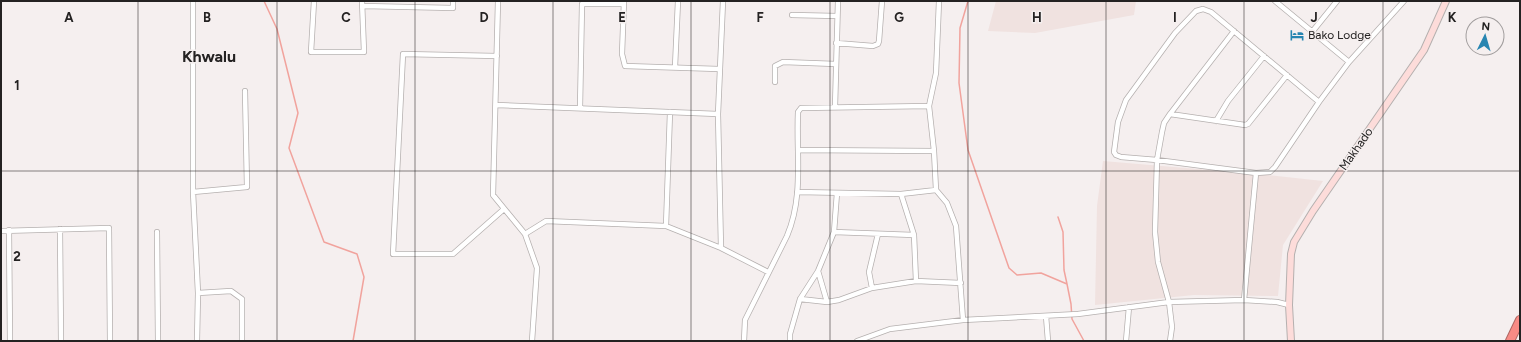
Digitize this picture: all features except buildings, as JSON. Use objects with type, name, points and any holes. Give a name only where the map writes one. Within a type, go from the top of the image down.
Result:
[{"type":"highway","points":[[1510,341],[1520,320]]},
{"type":"street","points":[[193,1],[193,192],[198,293],[198,341]]},
{"type":"street","points":[[314,1],[311,52],[364,52],[362,4],[453,8],[453,1]]},
{"type":"street","points":[[498,1],[493,195],[525,234],[537,268],[532,341]]},
{"type":"street","points":[[675,68],[678,1]]},
{"type":"street","points":[[721,248],[718,114],[719,69],[724,1]]},
{"type":"street","points":[[835,107],[838,1]]},
{"type":"street","points":[[836,43],[873,46],[878,44],[880,38],[882,1]]},
{"type":"street","points":[[939,1],[936,73],[929,106],[936,190],[947,203],[956,226],[964,320]]},
{"type":"street","points":[[1275,1],[1349,62]]},
{"type":"street","points":[[1312,32],[1337,1]]},
{"type":"street","points":[[1320,102],[1234,31],[1210,12],[1203,9],[1196,11],[1175,33],[1126,100],[1118,122],[1114,152],[1116,155],[1121,157],[1157,160],[1256,173],[1270,172],[1349,62],[1404,1]]},
{"type":"street","name":"Makhado","points":[[1291,341],[1290,305],[1292,254],[1294,242],[1313,211],[1424,50],[1446,1]]},
{"type":"street","points":[[580,108],[582,4],[624,3],[622,54],[625,66],[719,69]]},
{"type":"street","points":[[792,15],[837,16]]},
{"type":"street","points":[[1170,341],[1172,327],[1169,302],[1158,262],[1155,239],[1157,160],[1162,132],[1164,123],[1170,114],[1234,31]]},
{"type":"street","points":[[497,56],[403,54],[393,254],[453,254],[504,209]]},
{"type":"street","points":[[1216,121],[1228,100],[1264,56]]},
{"type":"street","points":[[774,82],[775,66],[783,62],[836,64]]},
{"type":"street","points":[[1170,114],[1245,125],[1248,124],[1287,75]]},
{"type":"street","points":[[193,192],[247,187],[245,91]]},
{"type":"street","points":[[496,105],[718,114]]},
{"type":"street","points":[[744,341],[745,320],[792,224],[797,192],[797,116],[799,110],[805,107],[929,106]]},
{"type":"street","points":[[666,226],[670,112]]},
{"type":"street","points":[[798,150],[934,152]]},
{"type":"street","points":[[1244,300],[1256,173]]},
{"type":"street","points":[[797,192],[901,194],[936,190]]},
{"type":"street","points":[[790,341],[790,334],[800,299],[818,271],[834,232],[837,193]]},
{"type":"street","points":[[901,194],[914,235],[916,281]]},
{"type":"street","points":[[525,234],[546,221],[666,226],[721,248],[768,272]]},
{"type":"street","points":[[1,231],[108,228],[110,341]]},
{"type":"street","points":[[60,229],[61,341]]},
{"type":"street","points":[[9,230],[10,341]]},
{"type":"street","points":[[157,232],[158,341]]},
{"type":"street","points":[[834,232],[914,235]]},
{"type":"street","points":[[872,288],[869,272],[878,234]]},
{"type":"street","points":[[818,271],[827,302]]},
{"type":"street","points":[[800,299],[827,302],[839,300],[872,288],[916,281],[961,282]]},
{"type":"street","points":[[198,293],[231,291],[242,299],[242,341]]},
{"type":"street","points":[[860,341],[890,329],[964,320],[1078,314],[1169,302],[1244,300],[1277,302],[1290,305]]},
{"type":"street","points":[[1126,341],[1129,307]]},
{"type":"street","points":[[1046,316],[1048,341]]},
{"type":"shaded area","points":[[996,1],[1136,1],[1134,15],[1035,33],[988,31]]},
{"type":"shaded area","points":[[1103,161],[1323,181],[1283,245],[1278,296],[1194,295],[1095,305],[1097,206]]},
{"type":"waterway","points":[[264,1],[277,29],[298,113],[289,148],[324,242],[357,254],[364,277],[353,341]]},
{"type":"waterway","points":[[968,1],[960,28],[959,83],[968,150],[1009,268],[1017,275],[1041,273],[1067,284],[1072,319],[1084,341]]},
{"type":"waterway","points":[[1058,217],[1063,232],[1064,270],[1067,284]]},
{"type":"place","name":"Bako Lodge","points":[[1297,35]]},
{"type":"district","name":"Khwalu","points":[[209,56]]}]
